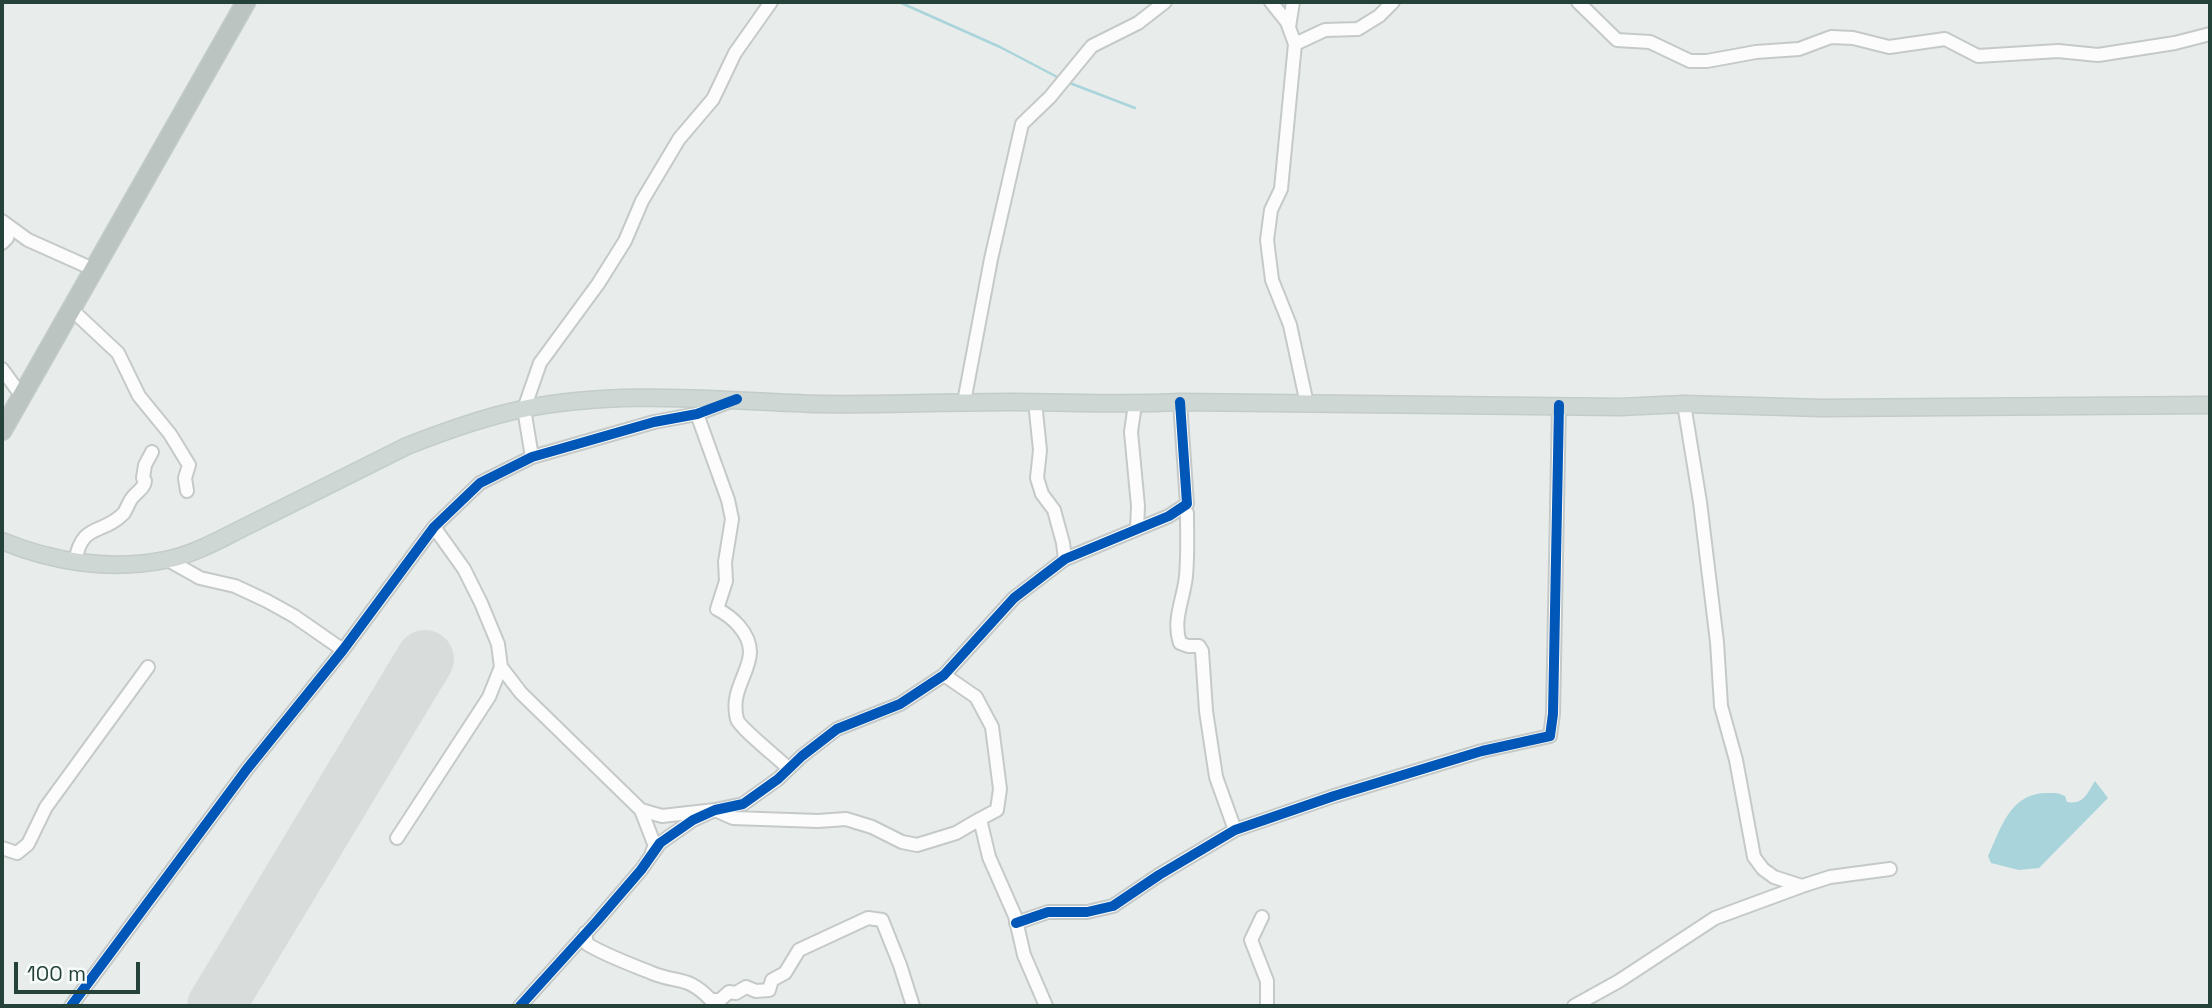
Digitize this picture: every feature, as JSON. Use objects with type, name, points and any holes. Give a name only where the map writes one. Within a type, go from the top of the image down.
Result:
[{"type":"highway","points":[[2,430],[246,2]]},
{"type":"main road","points":[[2,541],[75,562],[125,566],[168,560],[220,539],[407,446],[476,421],[524,409],[614,400],[737,399],[821,404],[1684,404],[1822,408],[2210,405]]},
{"type":"main road","points":[[2,533],[34,552]]},
{"type":"street","points":[[532,457],[524,409],[540,363],[598,284],[625,241],[642,201],[679,139],[713,99],[736,53],[771,2]]},
{"type":"street","points":[[964,402],[991,259],[1021,124],[1050,97],[1092,46],[1138,23],[1165,2]]},
{"type":"street","points":[[1271,2],[1289,28],[1295,44],[1281,189],[1271,209],[1267,240],[1272,280],[1290,325],[1307,404]]},
{"type":"street","points":[[1289,28],[1293,2]]},
{"type":"street","points":[[1295,44],[1325,30],[1358,29],[1379,16],[1392,2]]},
{"type":"street","points":[[1578,2],[1617,40],[1650,42],[1690,61],[1799,49],[1830,37],[1853,38],[1889,47],[1945,38],[1978,56],[2058,51],[2098,55],[2186,41],[2210,34]]},
{"type":"street","points":[[2,243],[8,238],[6,224]]},
{"type":"street","points":[[6,224],[28,240],[93,269]]},
{"type":"street","points":[[58,255],[75,260],[102,252]]},
{"type":"street","points":[[70,308],[118,354],[139,396],[170,434],[189,465],[185,478],[187,491]]},
{"type":"street","points":[[2,369],[21,395]]},
{"type":"street","points":[[71,1006],[247,769],[343,650],[434,527],[480,482],[532,457],[654,422],[697,414],[737,399]]},
{"type":"street","points":[[1035,402],[1040,450],[1037,478],[1042,494],[1054,510],[1065,559]]},
{"type":"street","points":[[641,810],[662,816],[743,804],[778,779],[837,729],[900,704],[944,675],[1014,598],[1065,559],[1169,516],[1187,504],[1180,402]]},
{"type":"street","points":[[1135,404],[1131,432],[1138,529]]},
{"type":"street","points":[[1684,404],[1700,502],[1717,642],[1721,706],[1736,760],[1754,857],[1763,869],[1774,877],[1802,886]]},
{"type":"street","points":[[1016,923],[1048,912],[1087,912],[1113,906],[1158,875],[1235,830],[1334,796],[1482,751],[1550,736],[1553,714],[1559,405]]},
{"type":"street","points":[[697,414],[728,500],[732,519],[725,562],[726,581],[718,609],[732,617],[747,635],[751,647],[751,654],[736,693],[737,720],[788,768]]},
{"type":"street","points":[[75,562],[83,539],[89,532],[102,527],[124,512],[133,497],[145,486],[142,478],[152,452]]},
{"type":"street","points":[[1187,513],[1186,577],[1177,634],[1180,643],[1199,646],[1202,652],[1206,711],[1216,777],[1235,830]]},
{"type":"street","points":[[397,838],[489,698],[501,667],[499,644],[481,603],[464,569],[434,527]]},
{"type":"street","points":[[168,560],[200,578],[235,586],[267,601],[343,650]]},
{"type":"street","points":[[2,848],[17,853],[23,851],[46,807],[148,667]]},
{"type":"street","points":[[501,667],[522,693],[641,810],[655,846],[650,857]]},
{"type":"street","points":[[520,1006],[660,843],[693,820],[715,810],[733,818],[818,821],[846,819],[872,827],[902,842],[917,845],[956,834],[997,810],[1000,799],[993,730],[976,697],[944,675]]},
{"type":"street","points":[[980,819],[989,858],[1016,923],[1024,955],[1046,1006]]},
{"type":"street","points":[[1574,1006],[1619,981],[1715,918],[1830,877],[1891,869]]},
{"type":"street","points":[[1262,917],[1251,940],[1267,981],[1266,1006]]},
{"type":"street","points":[[585,933],[587,944],[604,954],[654,974],[685,981],[701,990],[711,1000],[720,1000],[729,992],[736,993],[746,987],[756,991],[769,990],[772,980],[785,972],[799,950],[868,918],[882,920],[913,1006]]},
{"type":"water","points":[[2095,781],[2108,798],[2039,868],[2019,870],[1991,863],[1988,856],[2002,825],[2022,800],[2032,795],[2052,793],[2065,796],[2067,802],[2077,802]]},
{"type":"waterway","points":[[899,2],[1000,47],[1061,79]]},
{"type":"waterway","points":[[1067,82],[1135,108]]},
{"type":"runway","points":[[216,1006],[425,659]]},
{"type":"cycle path","points":[[71,1006],[247,769],[343,650],[434,527],[480,483],[532,457],[654,422],[697,414],[737,399]]},
{"type":"cycle path","points":[[520,1006],[641,870],[660,843],[693,820],[715,810],[743,804],[778,779],[837,729],[900,704],[944,675],[1014,598],[1065,559],[1169,516],[1187,504],[1180,402]]},
{"type":"cycle path","points":[[1016,923],[1048,912],[1087,912],[1113,906],[1235,830],[1334,796],[1482,751],[1550,736],[1553,714],[1559,405]]}]
